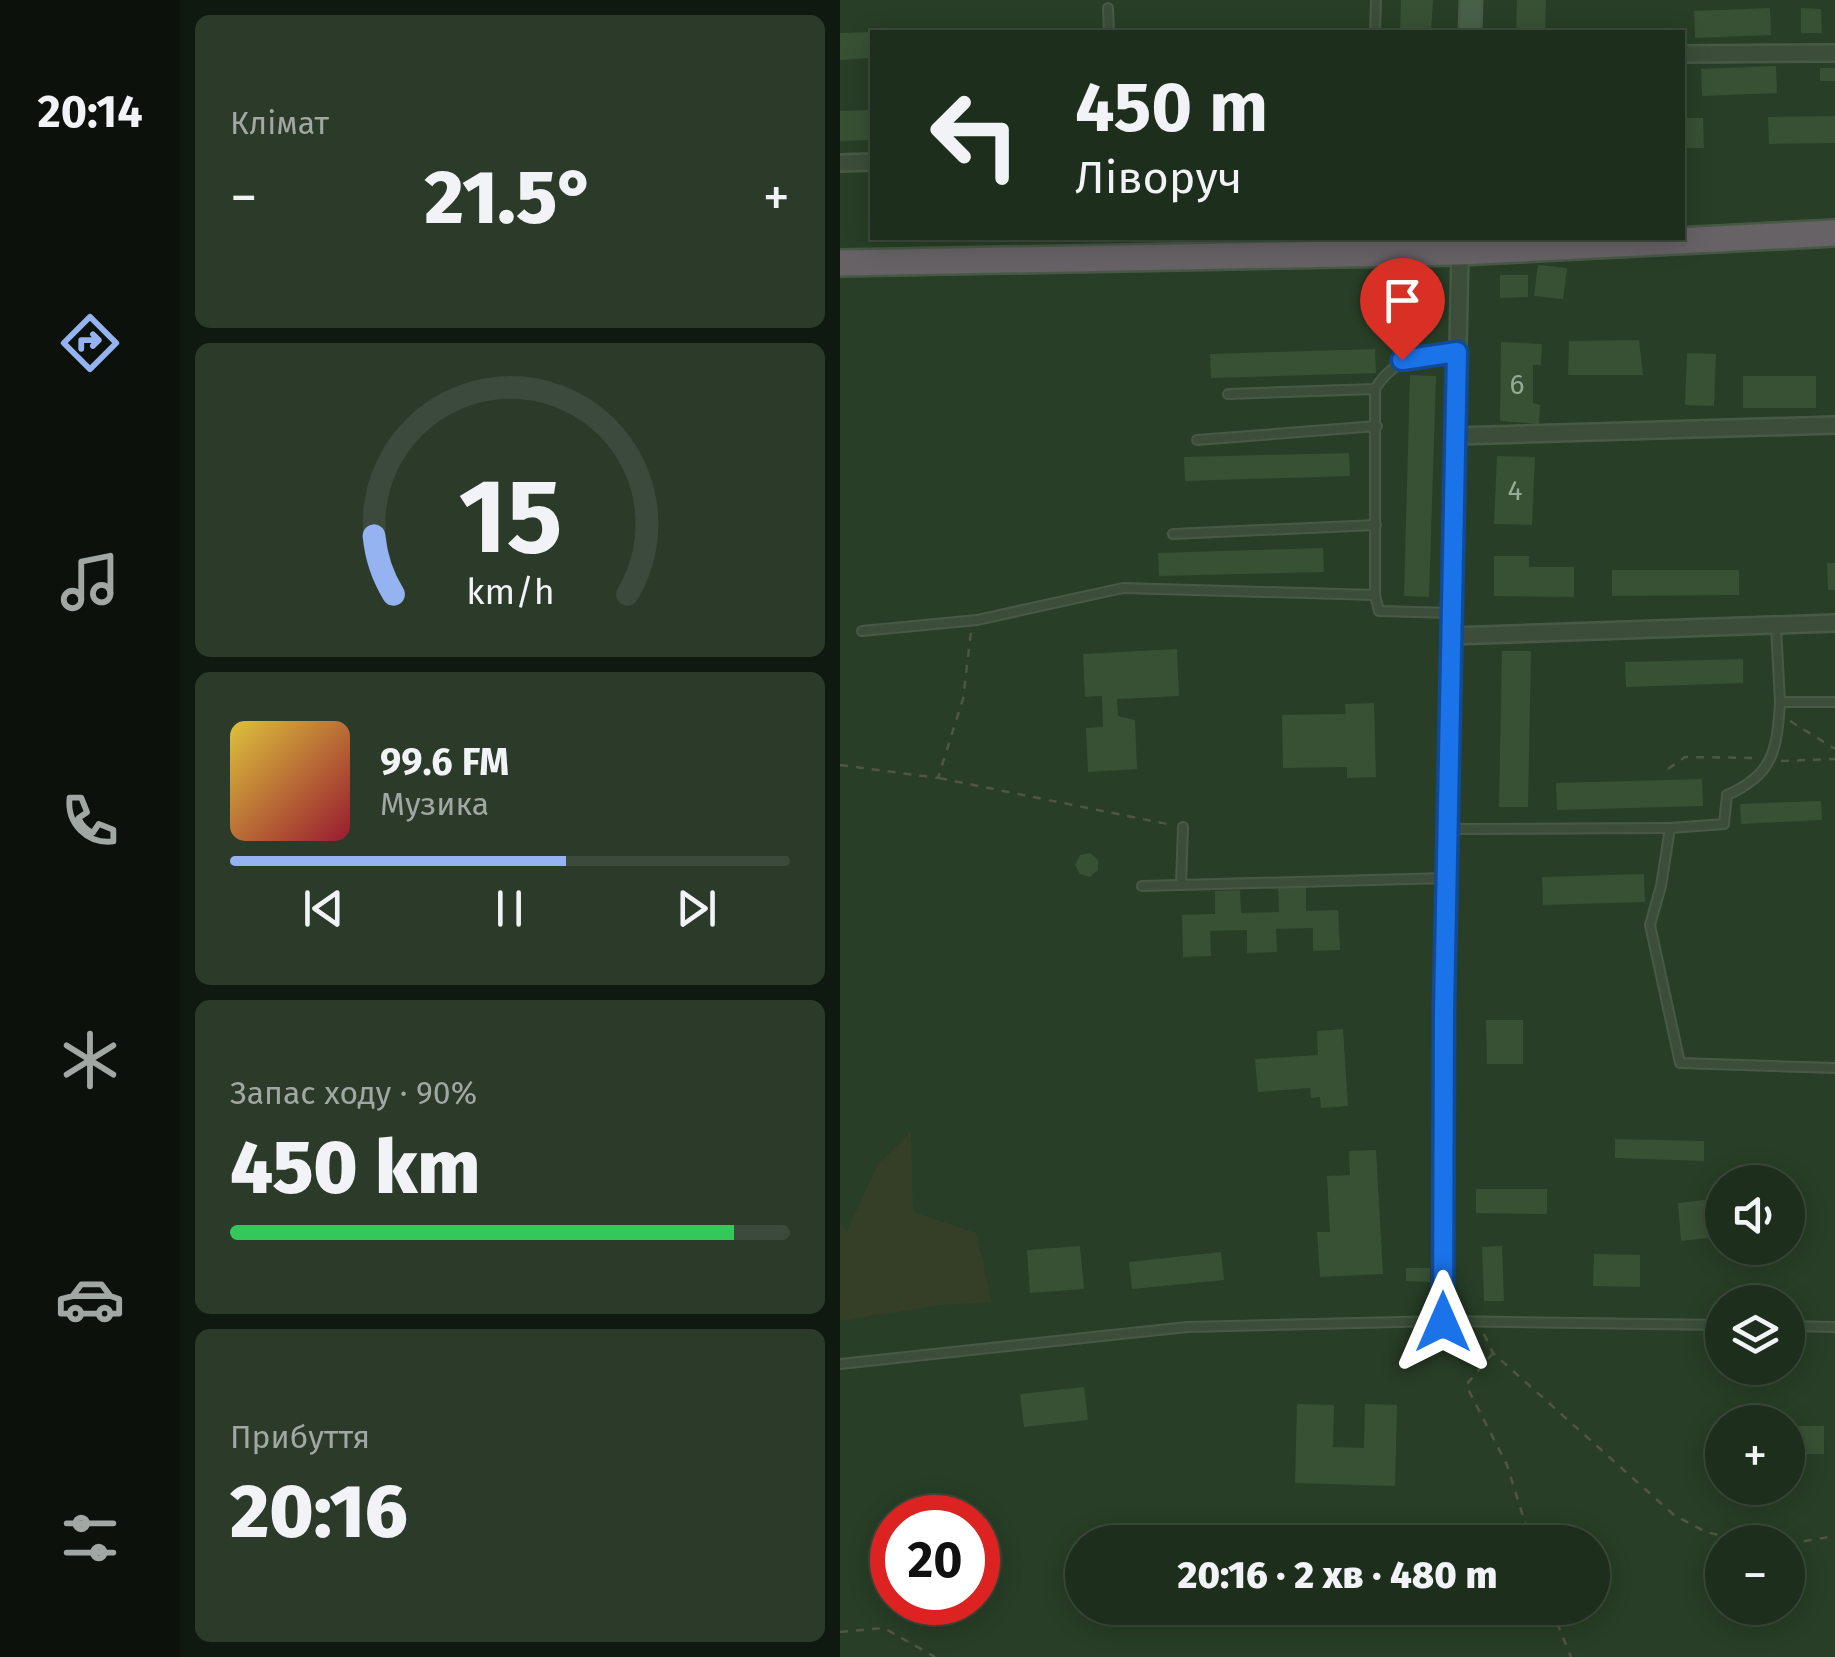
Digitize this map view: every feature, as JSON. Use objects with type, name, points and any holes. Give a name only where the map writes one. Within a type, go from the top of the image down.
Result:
[{"type":"highway","points":[[1685,237],[1835,233]]},
{"type":"highway","points":[[840,263],[1597,240]]},
{"type":"main road","points":[[1470,30],[1471,0]]},
{"type":"street","points":[[1685,54],[1835,54]]},
{"type":"street","points":[[840,163],[870,162]]},
{"type":"street","points":[[1443,1280],[1461,244]]},
{"type":"street","points":[[1456,436],[1835,425]]},
{"type":"street","points":[[1452,636],[1835,623]]},
{"type":"lane","points":[[1376,0],[1376,30]]},
{"type":"lane","points":[[1108,8],[1110,30]]},
{"type":"lane","points":[[1452,614],[1379,611],[1375,595],[1374,389],[1387,370],[1402,360],[1457,352]]},
{"type":"lane","points":[[1228,394],[1374,389]]},
{"type":"lane","points":[[1197,440],[1377,426]]},
{"type":"lane","points":[[1173,534],[1376,525]]},
{"type":"lane","points":[[862,632],[972,621],[1123,588],[1375,595]]},
{"type":"lane","points":[[1448,828],[1670,828],[1724,824],[1727,795],[1756,783],[1771,760],[1780,702],[1776,626]]},
{"type":"lane","points":[[1780,702],[1835,702]]},
{"type":"lane","points":[[1181,884],[1183,827]]},
{"type":"lane","points":[[1670,828],[1650,925],[1680,1062],[1835,1068]]},
{"type":"lane","points":[[1142,886],[1447,878]]},
{"type":"lane","points":[[1443,1280],[1443,1322]]},
{"type":"lane","points":[[840,1364],[1188,1328],[1443,1322],[1705,1325]]},
{"type":"lane","points":[[1805,1326],[1835,1327]]},
{"type":"path","points":[[938,778],[963,699],[972,621]]},
{"type":"path","points":[[1779,717],[1835,750]]},
{"type":"path","points":[[1668,769],[1685,757],[1835,758]]},
{"type":"path","points":[[840,764],[938,778],[1183,827]]},
{"type":"path","points":[[1479,1322],[1493,1353],[1674,1515],[1705,1531]]},
{"type":"path","points":[[1493,1353],[1466,1385],[1507,1465],[1526,1525]]},
{"type":"path","points":[[1805,1541],[1835,1536]]},
{"type":"path","points":[[1558,1625],[1572,1657]]},
{"type":"path","points":[[840,1632],[884,1628],[935,1657]]},
{"type":"green space","points":[[911,1132],[913,1212],[976,1233],[992,1302],[941,1305],[840,1321],[840,1224],[847,1231],[878,1164]]},
{"type":"building","points":[[1401,0],[1433,0],[1431,30],[1400,30]]},
{"type":"building","points":[[1517,0],[1546,0],[1545,30],[1516,30]]},
{"type":"building","points":[[1770,8],[1771,35],[1695,38],[1694,11]]},
{"type":"building","points":[[1801,8],[1821,9],[1822,33],[1801,33]]},
{"type":"building","points":[[870,32],[870,58],[840,60],[840,33]]},
{"type":"building","points":[[1776,66],[1777,93],[1702,96],[1701,69]]},
{"type":"building","points":[[1820,68],[1835,68],[1835,81],[1820,81]]},
{"type":"building","points":[[870,110],[870,140],[840,141],[840,111]]},
{"type":"building","points":[[1835,116],[1835,143],[1769,144],[1768,117]]},
{"type":"building","points":[[1685,118],[1703,118],[1704,148],[1685,148]]},
{"type":"building","points":[[1538,265],[1567,268],[1563,299],[1534,296]]},
{"type":"building","points":[[1500,275],[1528,275],[1528,297],[1500,298]]},
{"type":"building","points":[[1639,340],[1643,375],[1568,375],[1569,341]]},
{"type":"building","points":[[1501,342],[1542,344],[1541,365],[1533,365],[1533,403],[1540,405],[1539,424],[1500,421]]},
{"type":"building","points":[[1375,349],[1376,373],[1211,378],[1210,354]]},
{"type":"building","points":[[1687,353],[1716,354],[1714,406],[1685,405]]},
{"type":"building","points":[[1410,375],[1436,376],[1429,597],[1404,596]]},
{"type":"building","points":[[1743,376],[1816,376],[1816,408],[1743,408]]},
{"type":"building","points":[[1349,453],[1350,476],[1185,481],[1184,457]]},
{"type":"building","points":[[1497,456],[1535,457],[1532,525],[1494,524]]},
{"type":"building","points":[[1323,548],[1324,572],[1159,576],[1158,553]]},
{"type":"building","points":[[1494,556],[1529,556],[1529,567],[1574,567],[1574,597],[1494,596]]},
{"type":"building","points":[[1827,563],[1835,563],[1835,590],[1828,590]]},
{"type":"building","points":[[1612,570],[1739,570],[1739,595],[1612,596]]},
{"type":"building","points":[[1177,649],[1179,696],[1117,699],[1118,716],[1135,720],[1137,769],[1088,772],[1086,728],[1103,727],[1102,696],[1085,697],[1083,654]]},
{"type":"building","points":[[1502,651],[1531,651],[1528,807],[1499,807]]},
{"type":"building","points":[[1743,659],[1743,683],[1626,687],[1625,662]]},
{"type":"building","points":[[1374,703],[1376,777],[1347,778],[1347,767],[1283,768],[1282,715],[1346,714],[1345,704]]},
{"type":"building","points":[[1702,779],[1703,806],[1557,810],[1556,783]]},
{"type":"building","points":[[1821,801],[1822,820],[1741,824],[1740,804]]},
{"type":"building","points":[[1090,853],[1098,860],[1098,870],[1090,877],[1080,874],[1075,865],[1080,855]]},
{"type":"building","points":[[1644,874],[1645,902],[1543,905],[1542,877]]},
{"type":"building","points":[[1306,886],[1306,911],[1338,910],[1340,950],[1313,951],[1313,928],[1276,929],[1277,952],[1247,953],[1247,930],[1210,931],[1211,956],[1183,957],[1182,915],[1215,914],[1215,891],[1240,890],[1241,913],[1279,912],[1278,887]]},
{"type":"building","points":[[1486,1020],[1523,1020],[1523,1064],[1487,1064]]},
{"type":"building","points":[[1343,1029],[1348,1106],[1321,1108],[1320,1097],[1311,1098],[1310,1088],[1258,1092],[1255,1059],[1318,1055],[1317,1031]]},
{"type":"building","points":[[1615,1139],[1704,1141],[1704,1161],[1615,1158]]},
{"type":"building","points":[[1376,1150],[1383,1274],[1320,1277],[1317,1232],[1330,1232],[1327,1176],[1350,1175],[1349,1151]]},
{"type":"building","points":[[1476,1189],[1547,1189],[1547,1214],[1476,1213]]},
{"type":"building","points":[[1705,1200],[1705,1238],[1681,1241],[1678,1203]]},
{"type":"building","points":[[1080,1246],[1084,1289],[1030,1293],[1027,1250]]},
{"type":"building","points":[[1502,1246],[1504,1301],[1484,1301],[1482,1247]]},
{"type":"building","points":[[1221,1252],[1224,1280],[1132,1289],[1129,1262]]},
{"type":"building","points":[[1594,1254],[1640,1255],[1640,1287],[1593,1286]]},
{"type":"building","points":[[1406,1268],[1430,1268],[1430,1282],[1406,1281]]},
{"type":"building","points":[[1084,1387],[1088,1420],[1024,1427],[1020,1394]]},
{"type":"building","points":[[1297,1404],[1334,1405],[1333,1447],[1364,1448],[1365,1404],[1397,1405],[1395,1486],[1295,1483]]},
{"type":"building","points":[[1805,1426],[1824,1426],[1824,1454],[1805,1454]]},
{"type":"route","points":[[1402,360],[1435,352],[1457,352],[1444,1010],[1443,1322]]}]
